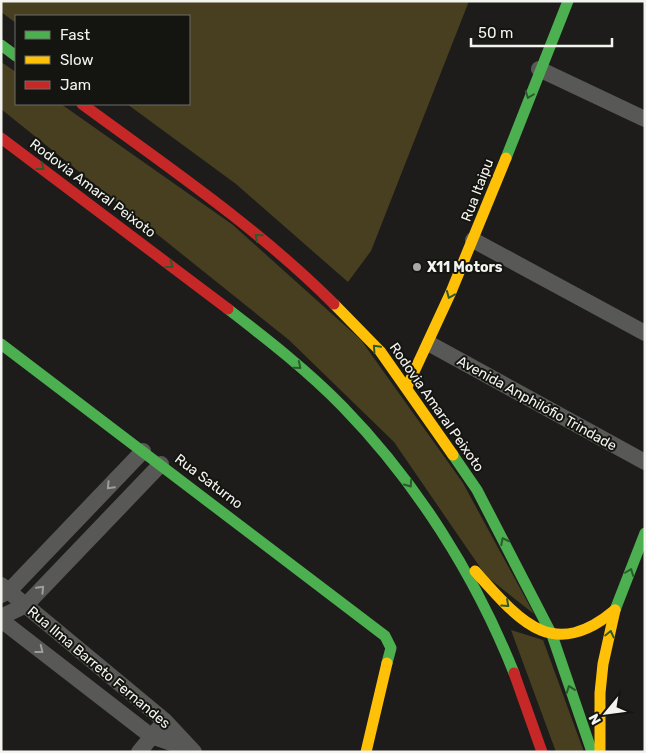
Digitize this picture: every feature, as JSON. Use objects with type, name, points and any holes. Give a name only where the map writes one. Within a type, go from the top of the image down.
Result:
[{"type":"main road","name":"Rua Itaipu","points":[[407,387],[430,344],[473,240],[539,69],[568,1]]},
{"type":"main road","points":[[1,45],[15,55]]},
{"type":"main road","name":"Rodovia Amaral Peixoto","points":[[83,105],[198,188],[305,274],[380,351],[478,490],[552,635],[592,752]]},
{"type":"main road","name":"Rodovia Amaral Peixoto","points":[[1,138],[226,308],[304,370],[362,426],[406,480],[448,542],[486,613],[504,652],[542,752]]},
{"type":"main road","name":"Rua Saturno","points":[[1,344],[382,632],[391,648],[366,752]]},
{"type":"main road","points":[[600,752],[600,693],[603,664],[615,610],[645,533]]},
{"type":"main road","points":[[448,542],[500,599],[523,620],[552,635],[576,634],[599,624],[615,610]]},
{"type":"street","points":[[539,69],[645,119]]},
{"type":"street","points":[[473,240],[645,333]]},
{"type":"street","name":"Avenida Anphilófio Trindade","points":[[430,344],[645,462]]},
{"type":"street","points":[[4,590],[143,451]]},
{"type":"street","points":[[1,618],[26,605],[161,464]]},
{"type":"street","name":"Rua Ilma Barreto Fernandes","points":[[4,590],[26,605],[165,722],[193,751]]},
{"type":"street","name":"Rua Ilma Barreto Fernandes","points":[[1,618],[151,736],[193,751]]},
{"type":"street","points":[[139,752],[165,722]]},
{"type":"shaded area","points":[[1,1],[469,1],[371,251],[348,282],[236,184],[128,105],[190,105],[190,15],[15,15],[15,22],[1,12]]},
{"type":"shaded area","points":[[1,62],[15,71],[15,105],[62,105],[233,225],[361,340],[463,483],[534,614],[486,576],[394,442],[289,340],[1,109]]},
{"type":"shaded area","points":[[511,630],[543,640],[584,752],[556,752]]},
{"type":"traffic: fast","points":[[506,158],[568,1]]},
{"type":"traffic: fast","points":[[1,45],[15,55]]},
{"type":"traffic: fast","points":[[228,309],[287,356],[330,394],[370,436],[395,466],[419,498],[462,566],[481,601],[514,673]]},
{"type":"traffic: fast","points":[[1,344],[385,636],[391,648],[387,663]]},
{"type":"traffic: fast","points":[[453,455],[477,490],[552,635],[592,752]]},
{"type":"traffic: fast","points":[[615,610],[645,533]]},
{"type":"traffic: slow","points":[[407,387],[451,292],[506,158]]},
{"type":"traffic: slow","points":[[334,304],[380,351],[453,455]]},
{"type":"traffic: slow","points":[[475,571],[522,619],[538,629],[555,634],[573,633],[593,626],[615,610]]},
{"type":"traffic: slow","points":[[600,752],[600,693],[603,664],[615,610]]},
{"type":"traffic: slow","points":[[366,752],[387,663]]},
{"type":"traffic: jam","points":[[83,105],[244,224],[305,276],[334,304]]},
{"type":"traffic: jam","points":[[1,138],[228,309]]},
{"type":"traffic: jam","points":[[514,673],[542,752]]},
{"type":"place","name":"X11 Motors","points":[[417,267]]}]
